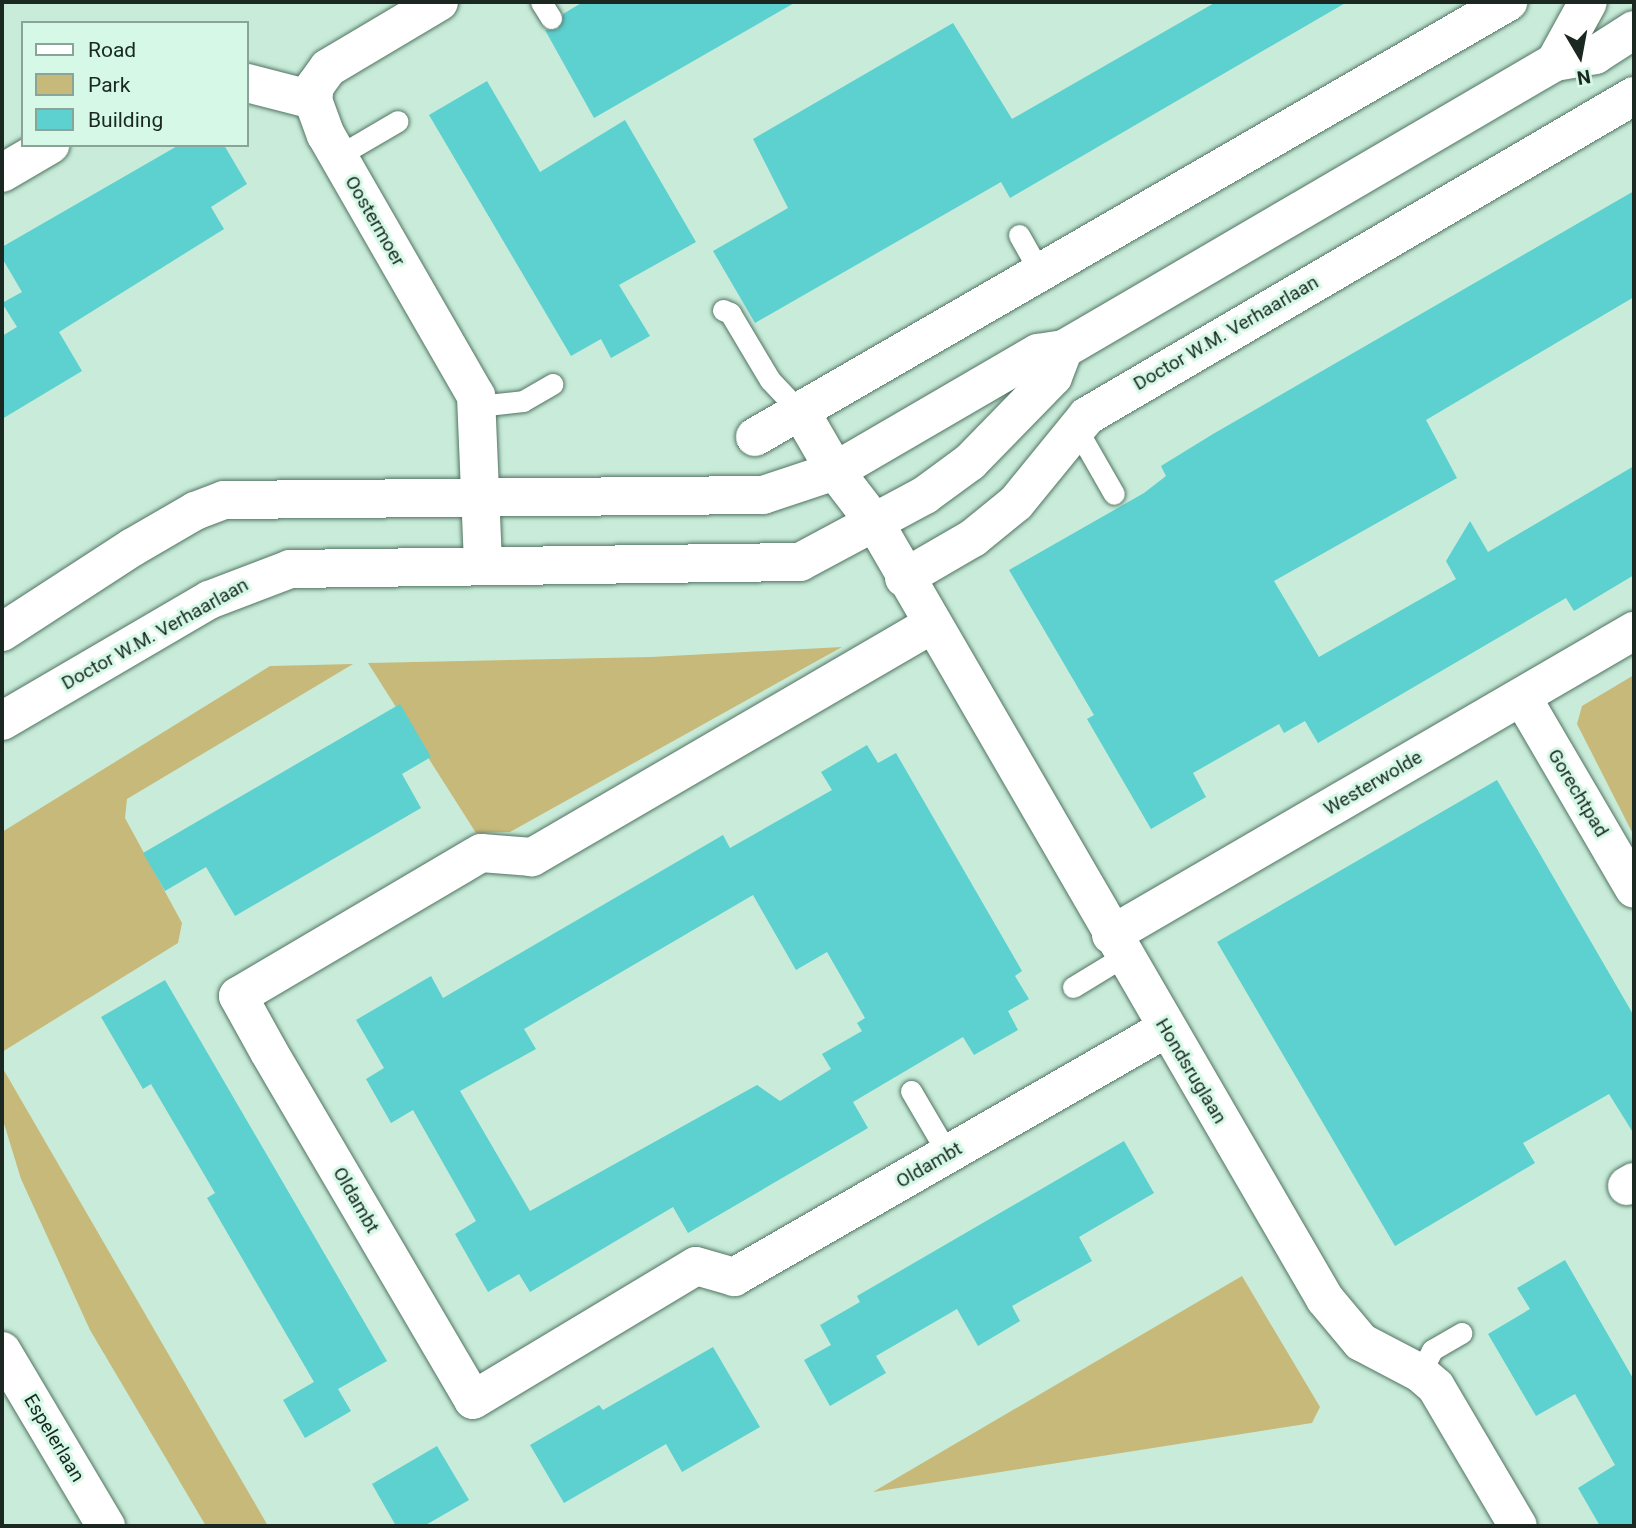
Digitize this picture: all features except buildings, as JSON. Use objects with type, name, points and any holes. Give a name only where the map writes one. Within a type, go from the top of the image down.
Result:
[{"type":"street","points":[[248,82],[313,100],[315,86],[328,68],[439,2]]},
{"type":"street","points":[[755,438],[802,414],[1508,2]]},
{"type":"street","points":[[1555,62],[1588,2]]},
{"type":"street","points":[[2,632],[195,510],[224,500],[763,495],[835,471],[1038,353],[1064,349],[1555,62],[1595,55],[1634,30]]},
{"type":"street","name":"Doctor W.M. Verhaarlaan","points":[[904,578],[973,538],[1009,509],[1042,473],[1075,426],[1106,403],[1634,96]]},
{"type":"street","name":"Oostermoer","points":[[313,100],[338,156],[467,379],[478,406],[481,496]]},
{"type":"street","points":[[2,173],[47,147]]},
{"type":"street","name":"Doctor W.M. Verhaarlaan","points":[[2,720],[209,600],[269,574],[336,565],[784,564],[814,556],[925,495],[970,462],[1053,377],[1064,349]]},
{"type":"street","points":[[802,414],[835,471],[875,523],[904,578]]},
{"type":"street","points":[[481,496],[483,565]]},
{"type":"street","name":"Hondsruglaan","points":[[904,578],[1117,946],[1342,1323],[1369,1347],[1420,1373],[1436,1387],[1517,1526]]},
{"type":"street","name":"Oldambt","points":[[932,625],[532,857],[481,853],[238,996],[473,1400],[696,1266],[734,1277],[1166,1029]]},
{"type":"street","name":"Westerwolde","points":[[1117,946],[1634,631]]},
{"type":"street","name":"Gorechtpad","points":[[1522,697],[1634,889]]},
{"type":"street","name":"Espelerlaan","points":[[2,1351],[106,1526]]},
{"type":"lane","points":[[338,156],[398,121]]},
{"type":"lane","points":[[1019,235],[1041,274]]},
{"type":"lane","points":[[723,310],[730,313],[770,380],[802,414]]},
{"type":"lane","points":[[478,406],[523,401],[552,384]]},
{"type":"lane","points":[[1075,426],[1114,494]]},
{"type":"lane","points":[[1073,987],[1117,946]]},
{"type":"lane","points":[[911,1091],[948,1154]]},
{"type":"lane","points":[[1420,1373],[1432,1350],[1462,1333]]},
{"type":"green space","points":[[842,647],[510,832],[476,833],[368,663],[651,657]]},
{"type":"green space","points":[[353,664],[127,799],[125,818],[182,923],[178,943],[2,1052],[2,832],[270,666]]},
{"type":"green space","points":[[1634,675],[1634,836],[1577,724],[1582,706]]},
{"type":"green space","points":[[2,1067],[268,1526],[206,1526],[90,1330],[21,1179],[2,1117]]},
{"type":"green space","points":[[1242,1276],[1320,1407],[1312,1423],[873,1492]]}]
